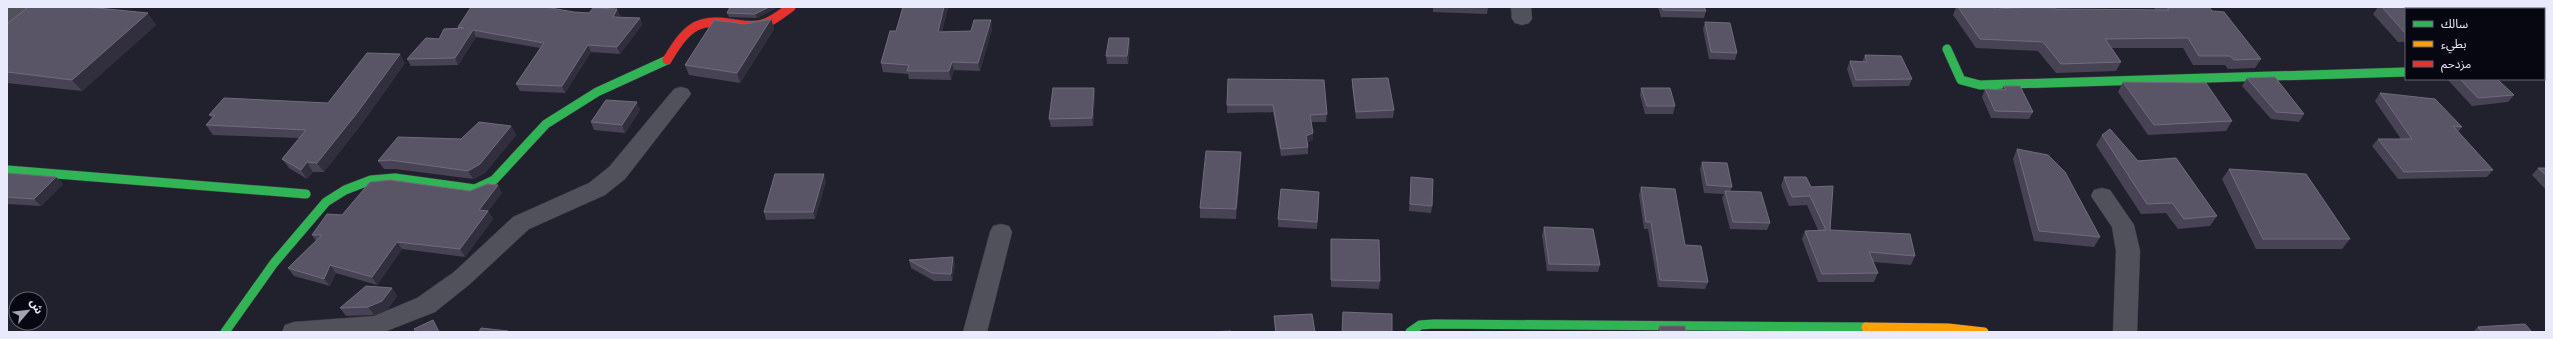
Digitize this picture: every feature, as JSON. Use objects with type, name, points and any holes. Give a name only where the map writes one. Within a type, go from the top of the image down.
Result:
[{"type":"street","points":[[7,19],[21,7]]},
{"type":"street","points":[[225,332],[274,263],[326,202],[345,190],[371,180],[395,178],[467,188],[485,185],[494,180],[546,124],[597,92],[666,61],[685,34],[694,26],[713,21],[730,25],[758,25],[771,21],[791,7]]},
{"type":"street","points":[[1947,49],[1961,80],[1975,85],[2405,72]]},
{"type":"street","points":[[294,332],[376,325],[426,305],[462,278],[521,223],[597,189],[617,173],[681,94]]},
{"type":"street","points":[[7,170],[306,194]]},
{"type":"street","points":[[2102,196],[2123,225],[2128,251],[2125,332]]},
{"type":"street","points":[[975,332],[1001,232]]},
{"type":"street","points":[[1410,332],[1420,325],[1434,324],[1948,328],[1984,332]]},
{"type":"building","points":[[28,7],[87,7],[148,13],[72,80],[7,72],[7,24]]},
{"type":"building","points":[[471,7],[545,7],[589,13],[593,8],[617,9],[613,17],[640,18],[617,47],[588,45],[562,86],[516,84],[544,43],[473,30],[455,58],[407,59],[426,38],[439,39],[444,29],[464,28],[458,27]]},
{"type":"building","points":[[730,7],[769,7],[755,14],[727,13]]},
{"type":"building","points":[[903,7],[944,7],[938,32],[971,31],[974,20],[991,20],[978,63],[952,62],[949,71],[907,71],[909,65],[881,63],[890,31],[896,31]]},
{"type":"building","points":[[1662,7],[1704,7],[1706,11],[1663,10]]},
{"type":"building","points":[[1958,7],[1993,7],[1996,9],[2054,7],[2055,9],[2169,10],[2167,7],[2209,7],[2212,11],[2224,12],[2261,59],[2234,60],[2230,56],[2199,56],[2188,38],[2105,39],[2121,62],[2061,64],[2043,42],[1980,39]]},
{"type":"building","points":[[2382,7],[2443,8],[2405,8],[2405,33]]},
{"type":"building","points":[[771,19],[737,73],[685,65],[714,20],[745,24]]},
{"type":"building","points":[[1705,22],[1730,23],[1737,53],[1711,52]]},
{"type":"building","points":[[1109,38],[1129,38],[1127,56],[1106,56]]},
{"type":"building","points":[[367,53],[400,54],[357,113],[317,163],[307,162],[301,170],[282,159],[306,130],[206,125],[215,115],[209,115],[224,98],[328,103]]},
{"type":"building","points":[[1865,55],[1901,56],[1912,79],[1856,80],[1850,61],[1867,62]]},
{"type":"building","points":[[2275,77],[2304,114],[2276,112],[2247,78]]},
{"type":"building","points":[[1388,78],[1394,110],[1356,112],[1352,79]]},
{"type":"building","points":[[1228,79],[1324,80],[1327,114],[1310,115],[1313,133],[1306,136],[1308,147],[1281,149],[1273,105],[1227,105]]},
{"type":"building","points":[[2461,80],[2498,80],[2514,95],[2478,98]]},
{"type":"building","points":[[2123,82],[2206,83],[2232,121],[2154,125]]},
{"type":"building","points":[[2004,86],[2020,86],[2033,112],[1995,111],[1985,89],[2006,90]]},
{"type":"building","points":[[1053,88],[1094,88],[1092,118],[1049,119]]},
{"type":"building","points":[[1641,88],[1670,88],[1675,106],[1647,106]]},
{"type":"building","points":[[2380,93],[2435,99],[2462,127],[2453,126],[2493,170],[2404,172],[2378,139],[2412,139]]},
{"type":"building","points":[[606,100],[637,102],[622,125],[591,122]]},
{"type":"building","points":[[479,122],[511,126],[480,164],[468,171],[390,160],[378,161],[398,137],[461,139]]},
{"type":"building","points":[[2110,129],[2138,161],[2176,158],[2217,216],[2184,219],[2172,203],[2147,204],[2102,135]]},
{"type":"building","points":[[2017,149],[2048,155],[2065,172],[2100,237],[2039,231]]},
{"type":"building","points":[[1206,151],[1241,152],[1236,209],[1200,208]]},
{"type":"building","points":[[1702,162],[1727,163],[1732,187],[1707,185]]},
{"type":"building","points":[[2538,168],[2546,168],[2546,175]]},
{"type":"building","points":[[2229,169],[2306,174],[2350,239],[2263,239]]},
{"type":"building","points":[[7,173],[56,177],[34,199],[7,197]]},
{"type":"building","points":[[775,174],[824,174],[813,212],[764,212]]},
{"type":"building","points":[[1411,177],[1433,179],[1432,206],[1410,204]]},
{"type":"building","points":[[1784,177],[1806,177],[1811,187],[1833,186],[1830,230],[1910,234],[1915,256],[1869,252],[1878,273],[1822,274],[1805,231],[1826,230],[1810,196],[1792,197]]},
{"type":"building","points":[[390,180],[470,191],[487,184],[498,185],[479,210],[488,211],[460,249],[397,242],[372,277],[330,265],[324,279],[288,268],[322,235],[312,235],[327,214],[342,215],[370,182]]},
{"type":"building","points":[[1641,187],[1675,189],[1685,245],[1701,246],[1708,282],[1660,280],[1651,222],[1646,222]]},
{"type":"building","points":[[1281,189],[1319,192],[1317,222],[1278,219]]},
{"type":"building","points":[[1725,191],[1761,192],[1770,223],[1733,222]]},
{"type":"building","points":[[1544,227],[1593,229],[1600,265],[1549,264]]},
{"type":"building","points":[[1331,239],[1379,240],[1380,281],[1331,280]]},
{"type":"building","points":[[953,257],[951,274],[932,273],[909,260]]},
{"type":"building","points":[[366,286],[392,288],[382,301],[368,307],[340,308]]},
{"type":"building","points":[[1343,312],[1392,314],[1392,332],[1342,332]]},
{"type":"building","points":[[1312,314],[1315,332],[1276,332],[1274,316]]},
{"type":"building","points":[[433,320],[439,332],[416,332],[414,329]]},
{"type":"building","points":[[2525,324],[2532,332],[2482,332],[2478,327]]},
{"type":"building","points":[[1659,326],[1685,326],[1686,332],[1661,332]]},
{"type":"building","points":[[481,328],[508,331],[508,332],[479,332]]},
{"type":"building","points":[[1231,331],[1231,332],[1210,332]]},
{"type":"building","points":[[1739,331],[1740,332],[1689,332]]},
{"type":"traffic: fast","points":[[1947,49],[1961,80],[1980,85],[2405,72]]},
{"type":"traffic: fast","points":[[225,332],[274,263],[326,202],[345,190],[371,180],[395,178],[475,189],[494,180],[546,124],[597,92],[667,60]]},
{"type":"traffic: fast","points":[[7,170],[306,194]]},
{"type":"traffic: fast","points":[[1410,332],[1420,325],[1434,324],[1866,327]]},
{"type":"traffic: slow","points":[[1866,327],[1948,328],[1984,332]]},
{"type":"traffic: jam","points":[[667,60],[678,42],[685,34],[700,23],[717,22],[751,26],[759,25],[772,20],[791,7]]}]
